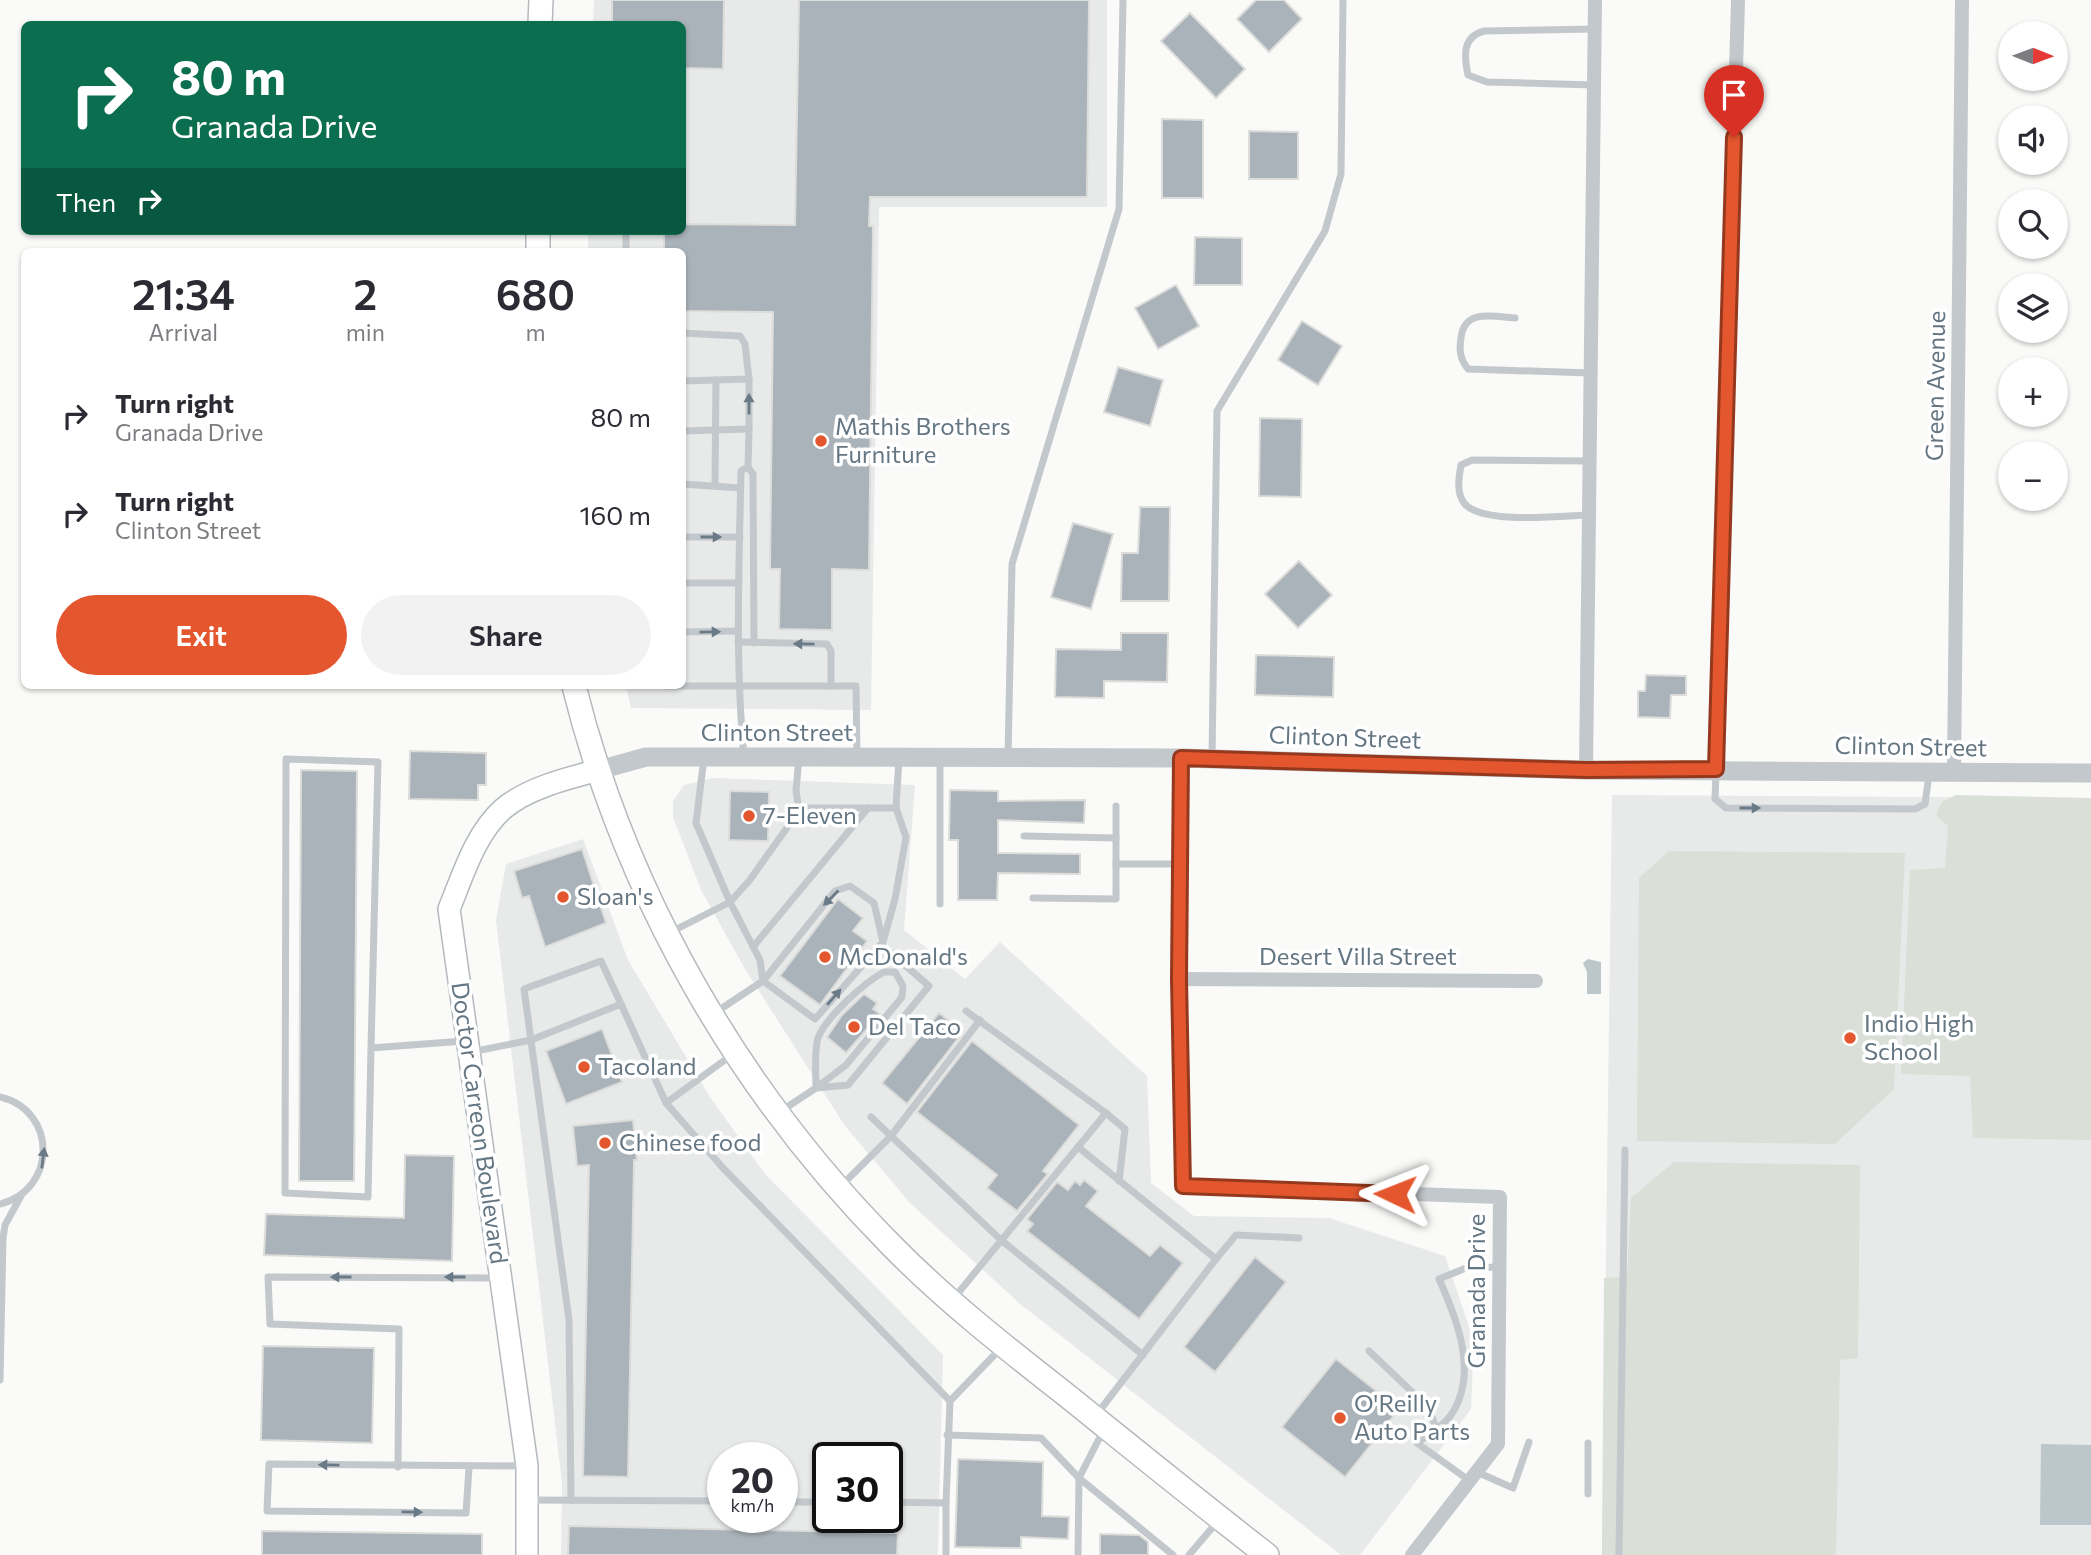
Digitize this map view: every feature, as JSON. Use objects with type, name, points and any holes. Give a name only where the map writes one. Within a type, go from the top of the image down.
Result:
[{"type":"main road","points":[[540,21],[541,0]]},
{"type":"main road","points":[[575,689],[599,770],[637,873],[667,934],[712,1015],[778,1113],[838,1189],[892,1247],[951,1302],[1267,1555]]},
{"type":"main road","name":"Doctor Carreon Boulevard","points":[[527,1555],[527,1466],[449,909],[471,854],[504,809],[555,782],[599,770]]},
{"type":"street","points":[[1586,770],[1595,0]]},
{"type":"street","points":[[1716,769],[1738,0]]},
{"type":"street","name":"Green Avenue","points":[[1954,772],[1962,0]]},
{"type":"street","name":"Clinton Street","points":[[599,770],[646,757],[899,757],[1181,758],[1586,770],[2091,773]]},
{"type":"street","name":"Granada Drive","points":[[1181,758],[1179,979],[1183,1186],[1500,1197],[1499,1444],[1412,1555]]},
{"type":"street","name":"Desert Villa Street","points":[[1179,979],[1536,981]]},
{"type":"lane","points":[[1008,758],[1012,564],[1119,209],[1123,0]]},
{"type":"lane","points":[[1212,759],[1217,411],[1325,231],[1341,174],[1343,0]]},
{"type":"lane","points":[[1594,85],[1488,82],[1468,75],[1465,58],[1467,44],[1474,34],[1484,31],[1595,29]]},
{"type":"lane","points":[[1515,318],[1486,316],[1466,320],[1462,325],[1459,352],[1465,367],[1591,373]]},
{"type":"lane","points":[[686,333],[740,336],[746,344],[749,379],[748,467],[753,474],[754,643]]},
{"type":"lane","points":[[686,381],[749,379]]},
{"type":"lane","points":[[715,485],[716,380]]},
{"type":"lane","points":[[686,431],[749,429]]},
{"type":"lane","points":[[1589,515],[1506,517],[1474,511],[1463,502],[1458,482],[1461,466],[1472,460],[1590,461]]},
{"type":"lane","points":[[744,757],[737,687],[740,488],[741,471],[748,467]]},
{"type":"lane","points":[[686,484],[740,488]]},
{"type":"lane","points":[[686,537],[740,537]]},
{"type":"lane","points":[[686,583],[739,583]]},
{"type":"lane","points":[[686,632],[738,631]]},
{"type":"lane","points":[[738,642],[827,645],[831,652],[831,687]]},
{"type":"lane","points":[[686,686],[856,686],[856,757]]},
{"type":"lane","points":[[704,757],[696,823],[730,902],[760,960],[763,981],[815,1019],[883,942],[895,899],[906,837],[896,808],[899,757]]},
{"type":"lane","points":[[799,757],[796,790],[799,811]]},
{"type":"lane","points":[[940,758],[940,904]]},
{"type":"lane","points":[[286,759],[378,762],[371,1048],[368,1196],[285,1193],[286,759]]},
{"type":"lane","points":[[1716,769],[1715,799],[1726,808],[1920,808],[1926,800],[1929,771]]},
{"type":"lane","points":[[1032,898],[1116,899],[1116,806]]},
{"type":"lane","points":[[667,934],[730,902],[799,811],[811,808],[896,808]]},
{"type":"lane","points":[[753,947],[868,808]]},
{"type":"lane","points":[[1024,836],[1116,838]]},
{"type":"lane","points":[[1116,864],[1180,864]]},
{"type":"lane","points":[[712,1015],[763,981],[835,891],[850,887],[874,903],[883,942]]},
{"type":"lane","points":[[816,1087],[848,1085],[929,986],[891,953]]},
{"type":"lane","points":[[571,1500],[569,1320],[524,989],[601,961],[666,1103],[723,1168],[950,1401]]},
{"type":"lane","points":[[778,1113],[816,1087],[846,1065],[902,997],[903,986],[895,972],[884,972],[869,980],[818,1038],[816,1087]]},
{"type":"lane","points":[[371,1048],[469,1046],[531,1040],[621,1004]]},
{"type":"lane","points":[[966,1010],[1125,1129],[1119,1181]]},
{"type":"lane","points":[[838,1189],[891,1136],[980,1020]]},
{"type":"lane","points":[[666,1103],[737,1052]]},
{"type":"lane","points":[[0,1097],[25,1109],[36,1122],[43,1137],[41,1170],[21,1196],[5,1225],[0,1380]]},
{"type":"lane","points":[[951,1302],[1106,1113]]},
{"type":"lane","points":[[871,1117],[1002,1240],[1143,1354]]},
{"type":"lane","points":[[1078,1147],[1216,1259]]},
{"type":"lane","points":[[1619,1555],[1625,1150]]},
{"type":"lane","points":[[0,1204],[21,1196]]},
{"type":"lane","points":[[1078,1555],[1079,1478],[1100,1422],[1143,1354],[1236,1235],[1299,1238]]},
{"type":"lane","points":[[1500,1267],[1466,1268],[1439,1279],[1454,1311],[1462,1343],[1463,1387],[1451,1416],[1417,1443],[1473,1476],[1513,1488],[1529,1442]]},
{"type":"lane","points":[[398,1467],[399,1329],[270,1324],[268,1277],[501,1278]]},
{"type":"lane","points":[[946,1555],[947,1435],[950,1401],[1003,1345]]},
{"type":"lane","points":[[1369,1351],[1429,1408],[1436,1428]]},
{"type":"lane","points":[[947,1435],[1041,1438],[1079,1478],[1173,1555]]},
{"type":"lane","points":[[1588,1443],[1588,1494]]},
{"type":"lane","points":[[469,1468],[466,1513],[267,1511],[269,1464],[469,1468],[527,1466]]},
{"type":"lane","points":[[528,1500],[707,1501]]},
{"type":"lane","points":[[903,1502],[946,1503]]},
{"type":"lane","points":[[1189,1555],[1220,1518]]},
{"type":"shaded area","points":[[594,0],[1107,0],[1107,207],[879,207],[871,710],[631,708],[627,689],[686,689],[686,248],[588,248],[588,235],[686,235],[686,21],[593,21]]},
{"type":"shaded area","points":[[713,778],[915,785],[904,930],[965,979],[1000,942],[1147,1076],[1151,1183],[1194,1216],[1329,1218],[1445,1256],[1474,1341],[1471,1409],[1360,1555],[1341,1555],[1019,1303],[910,1203],[845,1126],[745,969],[701,890],[673,817],[673,801],[684,785]]},
{"type":"shaded area","name":"Indio High School","points":[[1612,795],[2091,798],[2091,1555],[1602,1555]]},
{"type":"shaded area","points":[[1956,795],[2091,798],[2091,1140],[1973,1138],[1970,1076],[1901,1074],[1910,870],[1945,868],[1948,826],[1936,815],[1942,802]]},
{"type":"shaded area","points":[[583,839],[628,960],[710,1097],[765,1174],[943,1355],[938,1555],[561,1555],[562,1483],[496,920],[506,864]]},
{"type":"shaded area","points":[[1669,851],[1905,853],[1894,1089],[1835,1144],[1637,1141],[1639,878]]},
{"type":"shaded area","points":[[1588,959],[1601,962],[1601,994],[1587,994],[1587,972],[1583,963]]},
{"type":"shaded area","points":[[1674,1162],[1860,1165],[1858,1358],[1840,1360],[1836,1555],[1602,1555],[1604,1278],[1627,1277],[1631,1198]]},
{"type":"shaded area","points":[[2041,1444],[2091,1445],[2091,1525],[2040,1525]]},
{"type":"building","points":[[612,0],[724,0],[723,69],[686,68],[686,21],[612,21]]},
{"type":"building","points":[[799,0],[1089,0],[1087,197],[870,197],[869,226],[873,226],[869,570],[832,569],[832,630],[779,629],[780,569],[770,569],[773,312],[686,311],[686,248],[664,248],[664,235],[686,235],[686,224],[795,225]]},
{"type":"building","points":[[1256,0],[1284,0],[1302,19],[1269,52],[1237,19]]},
{"type":"building","points":[[1190,13],[1245,69],[1216,98],[1161,41]]},
{"type":"building","points":[[1162,119],[1203,120],[1203,198],[1162,198]]},
{"type":"building","points":[[1249,131],[1298,132],[1298,179],[1249,179]]},
{"type":"building","points":[[1195,237],[1242,238],[1242,285],[1194,285]]},
{"type":"building","points":[[1176,285],[1199,326],[1158,349],[1135,308]]},
{"type":"building","points":[[1302,321],[1342,346],[1318,385],[1278,360]]},
{"type":"building","points":[[1118,367],[1163,380],[1150,426],[1104,412]]},
{"type":"building","points":[[1260,418],[1302,419],[1301,497],[1259,496]]},
{"type":"building","points":[[1140,507],[1170,507],[1169,601],[1121,601],[1122,553],[1138,553]]},
{"type":"building","points":[[1073,523],[1113,534],[1091,609],[1051,597]]},
{"type":"building","points":[[1299,561],[1332,595],[1298,628],[1265,594]]},
{"type":"building","points":[[1121,633],[1168,633],[1167,682],[1104,681],[1104,698],[1055,697],[1056,649],[1121,650]]},
{"type":"building","points":[[1256,655],[1334,657],[1333,697],[1255,695]]},
{"type":"building","points":[[1646,675],[1686,676],[1686,695],[1671,695],[1670,718],[1638,717],[1638,691],[1645,691]]},
{"type":"building","points":[[410,751],[486,753],[486,785],[478,785],[478,800],[409,799]]},
{"type":"building","points":[[301,770],[357,771],[354,1181],[299,1181]]},
{"type":"building","points":[[950,790],[998,791],[998,801],[1085,800],[1084,823],[998,820],[998,853],[1080,854],[1080,874],[998,873],[997,900],[958,900],[958,840],[949,840]]},
{"type":"building","name":"7-Eleven","points":[[730,791],[769,792],[768,841],[729,840]]},
{"type":"building","name":"Sloan's","points":[[582,849],[606,923],[545,947],[529,896],[522,898],[514,871]]},
{"type":"building","name":"McDonald's","points":[[838,899],[863,918],[853,931],[867,941],[820,1005],[780,976]]},
{"type":"building","name":"Del Taco","points":[[864,994],[877,1003],[873,1009],[880,1014],[846,1053],[827,1037],[842,1015]]},
{"type":"building","points":[[939,1013],[963,1032],[907,1104],[882,1083]]},
{"type":"building","name":"Tacoland","points":[[602,1029],[622,1082],[566,1104],[546,1051]]},
{"type":"building","points":[[972,1041],[1079,1125],[1043,1171],[1048,1174],[1017,1211],[987,1188],[997,1175],[917,1112]]},
{"type":"building","points":[[633,1120],[637,1160],[634,1160],[628,1477],[583,1476],[589,1165],[577,1166],[573,1126]]},
{"type":"building","points":[[405,1155],[454,1156],[452,1261],[264,1255],[266,1214],[404,1218]]},
{"type":"building","points":[[1084,1180],[1098,1191],[1086,1206],[1150,1256],[1160,1245],[1183,1263],[1139,1319],[1027,1231],[1033,1224],[1027,1219],[1057,1182],[1068,1190],[1075,1181],[1080,1185]]},
{"type":"building","points":[[1255,1257],[1286,1282],[1215,1372],[1184,1347]]},
{"type":"building","points":[[263,1346],[374,1348],[372,1443],[261,1440]]},
{"type":"building","name":"O'Reilly Auto Parts","points":[[1336,1359],[1399,1409],[1345,1477],[1282,1427]]},
{"type":"building","points":[[958,1459],[1043,1462],[1042,1516],[1069,1517],[1068,1539],[1021,1537],[1021,1548],[955,1547]]},
{"type":"building","points":[[569,1526],[707,1529],[707,1533],[798,1533],[798,1531],[898,1533],[897,1555],[568,1555]]},
{"type":"building","points":[[262,1531],[482,1534],[482,1555],[262,1555]]},
{"type":"building","points":[[1100,1534],[1139,1535],[1148,1542],[1148,1555],[1100,1555]]},
{"type":"place","name":"Mathis Brothers Furniture","points":[[821,441]]},
{"type":"place","name":"7-Eleven","points":[[749,816]]},
{"type":"place","name":"Sloan's","points":[[563,897]]},
{"type":"place","name":"McDonald's","points":[[825,957]]},
{"type":"place","name":"Del Taco","points":[[854,1027]]},
{"type":"place","name":"Indio High School","points":[[1850,1038]]},
{"type":"place","name":"Tacoland","points":[[584,1067]]},
{"type":"place","name":"Chinese food","points":[[605,1143]]},
{"type":"place","name":"O'Reilly Auto Parts","points":[[1340,1418]]},
{"type":"route","points":[[1395,1194],[1183,1186],[1179,979],[1181,758],[1586,770],[1716,769],[1734,137]]}]
